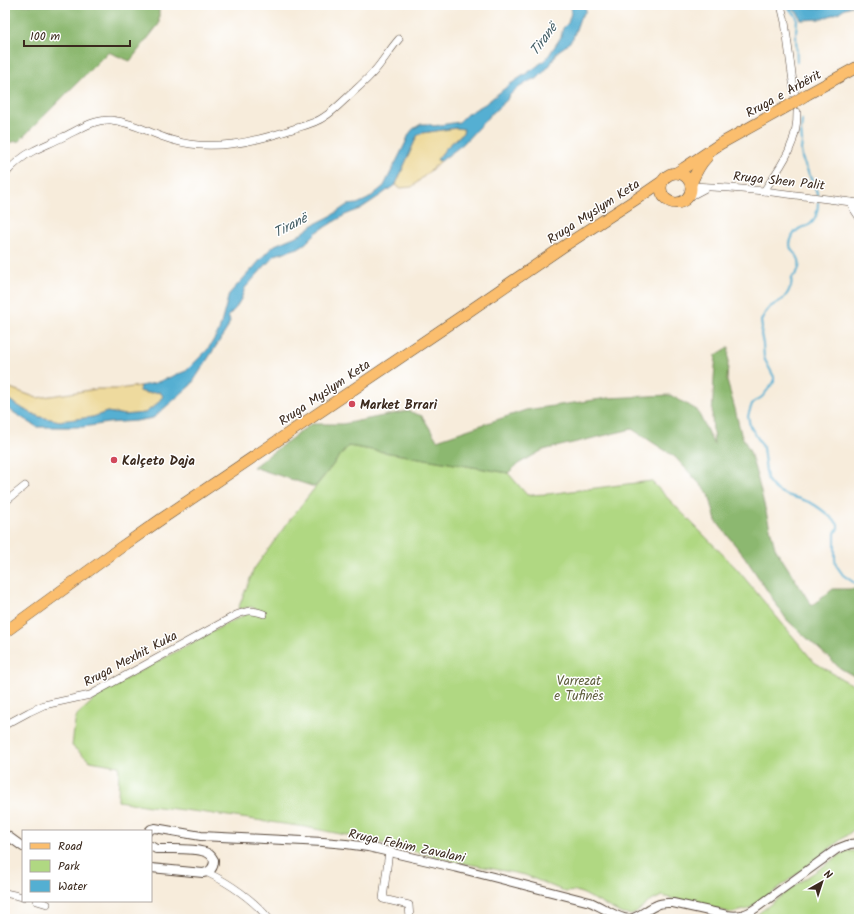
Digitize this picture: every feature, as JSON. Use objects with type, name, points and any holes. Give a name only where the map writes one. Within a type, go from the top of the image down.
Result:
[{"type":"main road","name":"Rruga e Arbërit","points":[[676,173],[720,144],[859,66]]},
{"type":"main road","name":"Rruga e Arbërit","points":[[691,189],[694,176],[700,164],[720,144]]},
{"type":"main road","points":[[676,173],[681,173],[686,176],[689,180],[691,189],[683,202],[678,204],[672,203],[666,199],[662,194],[661,189],[663,181],[667,176],[676,173]]},
{"type":"main road","name":"Rruga Myslym Keta","points":[[5,632],[155,523],[462,316],[560,248],[663,181]]},
{"type":"main road","points":[[641,196],[652,196],[666,199]]},
{"type":"street","points":[[764,191],[789,153],[795,132],[797,102],[781,5]]},
{"type":"street","points":[[5,174],[23,157],[33,151],[88,125],[110,120],[121,121],[172,140],[187,144],[207,146],[226,145],[272,136],[300,127],[323,118],[334,110],[368,78],[399,39]]},
{"type":"street","name":"Rruga Shen Palit","points":[[691,189],[696,192],[708,187]]},
{"type":"street","name":"Rruga Shen Palit","points":[[691,189],[708,187],[730,188],[859,203]]},
{"type":"street","points":[[849,202],[859,217]]},
{"type":"street","points":[[5,502],[25,486]]},
{"type":"street","name":"Rruga Mexhit Kuka","points":[[5,725],[44,705],[90,695],[245,611],[251,610],[264,614]]},
{"type":"street","name":"Rruga Fehim Zavalani","points":[[150,830],[155,828],[217,837],[346,844],[368,847],[590,902],[617,916],[634,919],[651,907],[665,902],[727,915],[743,915],[756,908],[838,849],[850,844],[859,843]]},
{"type":"street","points":[[5,834],[22,846]]},
{"type":"street","points":[[152,847],[156,849],[199,850],[205,852],[214,860],[213,867],[208,873]]},
{"type":"street","points":[[389,851],[384,900],[409,904],[410,919]]},
{"type":"street","points":[[152,868],[208,873],[229,884],[260,909],[269,919]]},
{"type":"street","points":[[5,893],[22,898]]},
{"type":"street","points":[[40,902],[47,904]]},
{"type":"green space","points":[[5,5],[159,5],[159,24],[130,61],[108,52],[19,141],[5,143]]},
{"type":"green space","points":[[729,347],[727,381],[741,434],[750,452],[775,548],[812,606],[833,589],[859,589],[859,679],[840,668],[787,620],[744,556],[716,521],[709,494],[675,457],[632,429],[543,450],[518,464],[508,473],[348,446],[315,487],[253,467],[311,424],[343,424],[408,411],[422,416],[437,440],[526,410],[608,398],[670,395],[697,410],[714,445],[712,417],[716,355]]},
{"type":"green space","name":"Varrezat e Tufinës","points":[[348,446],[508,473],[527,495],[548,494],[651,481],[737,569],[814,662],[859,688],[859,830],[856,828],[767,897],[748,909],[732,913],[662,896],[649,902],[636,913],[631,915],[622,914],[584,894],[576,891],[566,892],[525,875],[453,861],[366,839],[305,827],[118,801],[119,766],[90,761],[72,746],[77,715],[104,691],[230,622],[257,609],[251,607],[238,609],[254,569],[291,518]]},
{"type":"green space","points":[[846,851],[859,851],[859,919],[751,919],[797,884]]},
{"type":"sand","points":[[457,128],[464,129],[463,133],[446,148],[437,160],[441,161],[412,187],[399,188],[396,184],[417,136],[422,133]]},
{"type":"sand","points":[[5,386],[37,398],[97,389],[118,389],[140,386],[139,391],[148,393],[160,392],[163,396],[156,405],[145,413],[125,415],[107,412],[93,417],[60,421],[40,417],[9,400],[5,400]]},
{"type":"water","points":[[571,5],[585,5],[586,11],[580,18],[573,38],[567,45],[558,51],[550,65],[537,79],[531,80],[515,90],[463,144],[441,161],[437,160],[446,148],[463,133],[464,129],[456,128],[422,133],[417,136],[396,184],[360,209],[345,215],[317,232],[306,243],[298,248],[275,255],[245,288],[235,309],[228,316],[230,321],[227,329],[191,385],[153,418],[83,427],[37,427],[5,407],[5,400],[9,400],[40,417],[60,421],[93,417],[107,412],[125,415],[145,413],[156,405],[163,396],[160,392],[148,393],[139,391],[140,386],[155,383],[186,371],[208,349],[219,331],[229,294],[267,252],[275,245],[301,234],[313,225],[331,216],[347,205],[357,204],[368,199],[384,186],[409,134],[413,129],[421,124],[434,126],[459,122],[467,114],[485,104],[509,85],[536,67],[547,58],[561,37],[563,28],[568,23],[571,13]]},
{"type":"water","points":[[786,5],[800,5],[800,7],[819,8],[837,5],[856,5],[845,8],[838,13],[821,19],[801,20],[799,15],[794,10],[786,8]]},
{"type":"waterway","points":[[787,5],[797,18],[797,62]]},
{"type":"waterway","points":[[802,120],[802,158],[818,195]]},
{"type":"waterway","points":[[818,203],[817,212],[813,221],[807,226],[797,230],[791,241],[791,249],[799,259],[799,268],[792,277],[791,287],[783,299],[770,307],[761,321],[764,358],[774,377],[774,382],[762,397],[752,404],[748,416],[750,426],[763,448],[767,479],[771,485],[782,493],[813,504],[836,522],[838,525],[835,533],[836,565],[843,575],[859,586]]},
{"type":"place","name":"Market Brrari","points":[[352,404]]},
{"type":"place","name":"Kalçeto Daja","points":[[114,460]]},
{"type":"water label","name":"Tiranë","points":[[543,39]]},
{"type":"water label","name":"Tiranë","points":[[290,225]]}]
